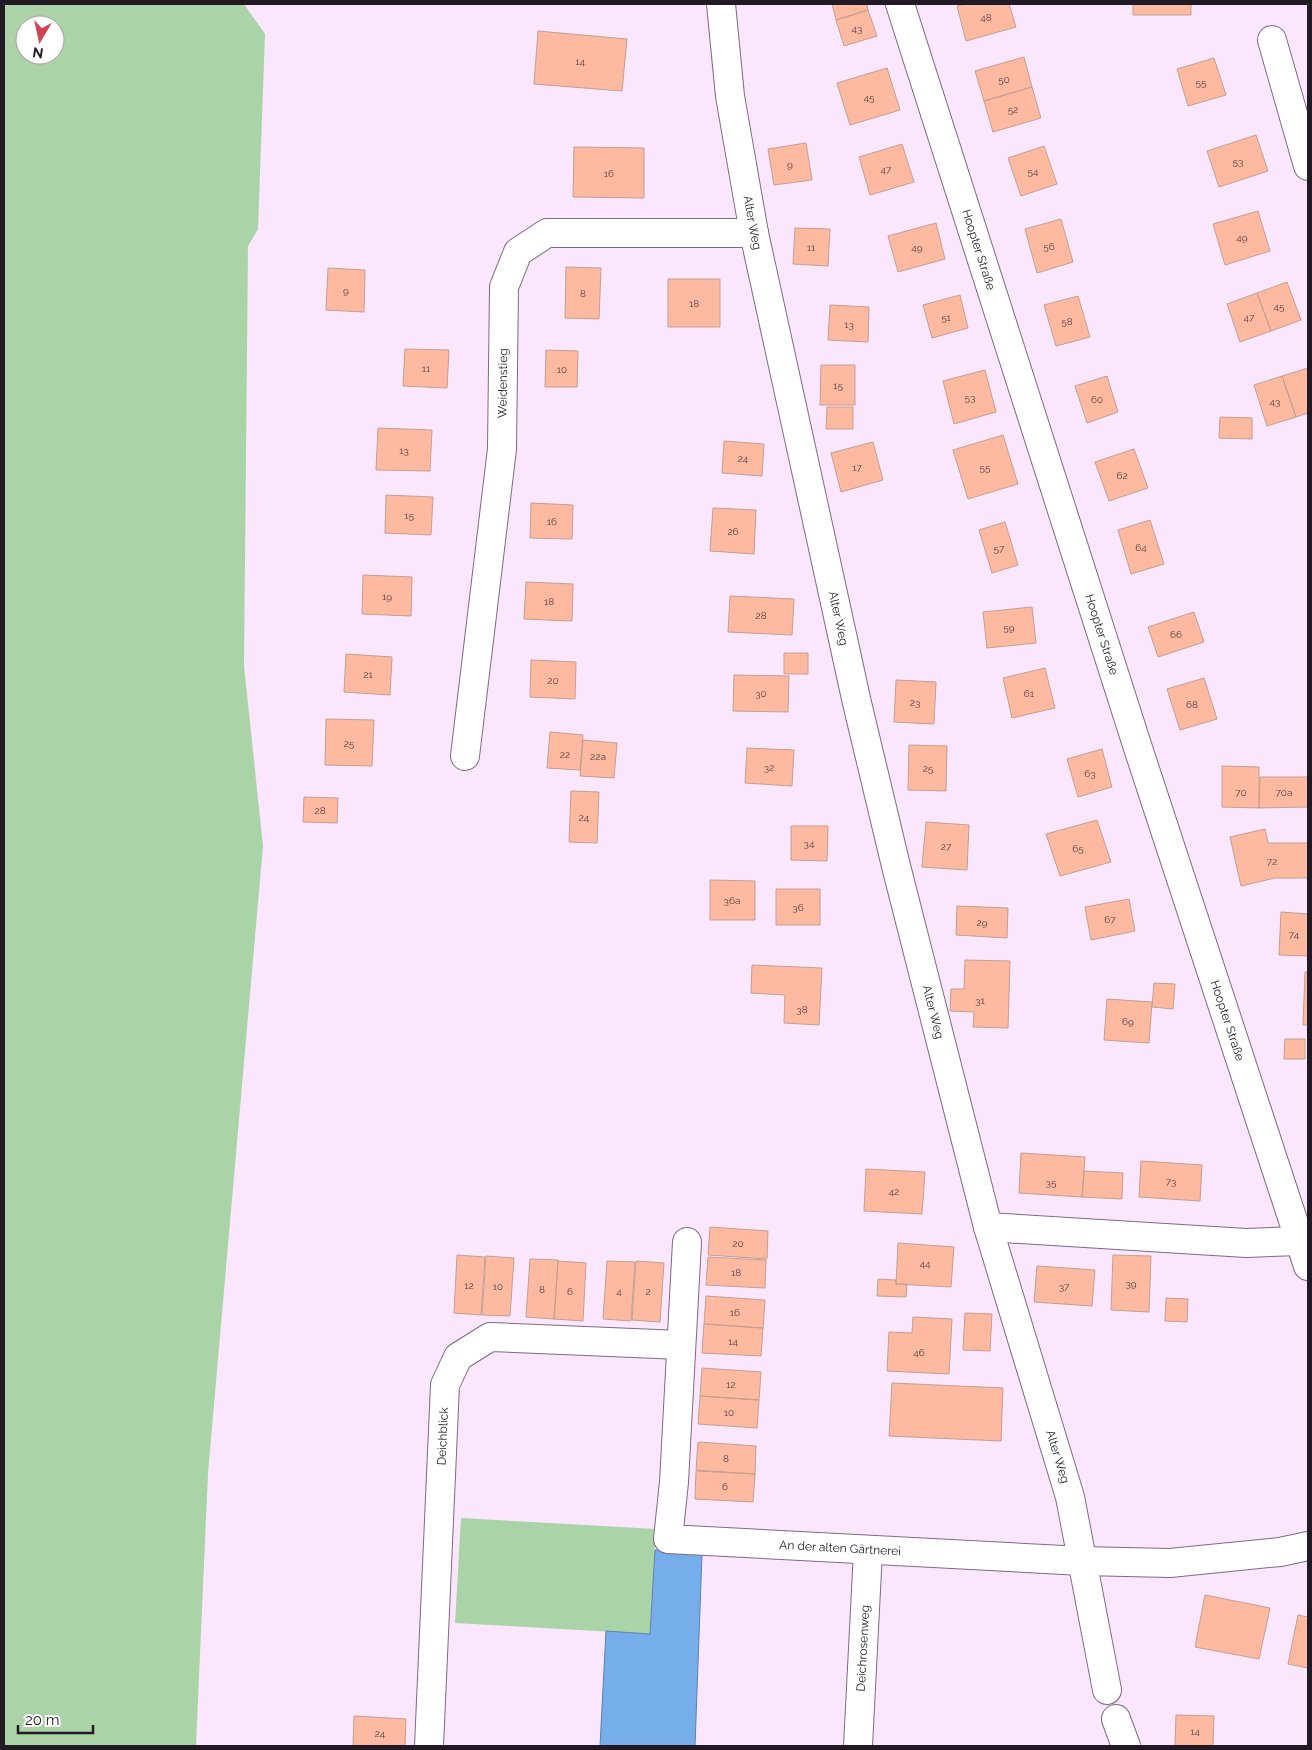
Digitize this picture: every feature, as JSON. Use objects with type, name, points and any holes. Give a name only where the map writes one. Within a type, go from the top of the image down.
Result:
[{"type":"street","name":"Alter Weg","points":[[722,4],[730,96],[754,233],[856,703],[988,1227],[1070,1497],[1106,1690]]},
{"type":"street","name":"Hoopter Straße","points":[[900,4],[1142,758],[1304,1253]]},
{"type":"street","points":[[1272,40],[1308,166]]},
{"type":"street","name":"Weidenstieg","points":[[465,756],[502,449],[504,287],[518,252],[547,233],[754,233]]},
{"type":"street","points":[[988,1227],[1246,1243],[1304,1253]]},
{"type":"street","name":"An der alten Gärtnerei","points":[[688,1242],[674,1482],[668,1539],[868,1551],[1170,1563],[1280,1552],[1308,1546]]},
{"type":"street","name":"Deichblick","points":[[429,1746],[445,1385],[458,1357],[490,1337],[682,1345]]},
{"type":"street","name":"Deichrosenweg","points":[[858,1746],[868,1551]]},
{"type":"street","points":[[1116,1720],[1126,1746]]},
{"type":"green space","points":[[4,4],[244,4],[265,34],[258,229],[248,246],[244,666],[263,846],[208,1473],[196,1746],[4,1746]]},
{"type":"green space","points":[[461,1518],[656,1529],[650,1634],[455,1623]]},
{"type":"water","points":[[655,1550],[702,1554],[695,1746],[600,1746],[606,1631],[650,1634]]},
{"type":"building","points":[[832,4],[867,4],[868,10],[836,20]]},
{"type":"building","points":[[965,4],[1009,4],[1016,27],[966,41],[957,6]]},
{"type":"building","points":[[1133,4],[1191,4],[1191,15],[1133,15]]},
{"type":"building","points":[[868,10],[877,36],[844,46],[836,20]]},
{"type":"building","points":[[538,31],[627,39],[622,91],[534,84]]},
{"type":"building","points":[[1024,57],[1032,87],[984,101],[975,71]]},
{"type":"building","points":[[1214,58],[1226,95],[1188,106],[1177,69]]},
{"type":"building","points":[[887,68],[900,110],[850,125],[837,83]]},
{"type":"building","points":[[1032,87],[1041,118],[993,132],[984,101]]},
{"type":"building","points":[[1256,135],[1268,171],[1219,187],[1207,151]]},
{"type":"building","points":[[806,143],[812,180],[774,185],[768,149]]},
{"type":"building","points":[[902,144],[914,182],[870,195],[859,157]]},
{"type":"building","points":[[1044,146],[1057,184],[1021,196],[1008,158]]},
{"type":"building","points":[[574,147],[644,148],[644,198],[573,197]]},
{"type":"building","points":[[1258,211],[1270,251],[1225,265],[1213,224]]},
{"type":"building","points":[[1061,219],[1073,262],[1037,273],[1025,229]]},
{"type":"building","points":[[936,223],[945,259],[898,272],[888,236]]},
{"type":"building","points":[[795,228],[830,229],[828,266],[793,264]]},
{"type":"building","points":[[566,267],[601,268],[599,319],[565,318]]},
{"type":"building","points":[[328,268],[365,270],[364,312],[326,310]]},
{"type":"building","points":[[668,279],[720,279],[720,327],[668,327]]},
{"type":"building","points":[[1287,282],[1301,320],[1271,331],[1257,293]]},
{"type":"building","points":[[1257,293],[1271,331],[1240,342],[1227,304]]},
{"type":"building","points":[[960,295],[968,328],[932,338],[923,305]]},
{"type":"building","points":[[1078,296],[1090,337],[1056,346],[1044,305]]},
{"type":"building","points":[[830,305],[869,307],[868,342],[828,340]]},
{"type":"building","points":[[405,349],[449,350],[447,388],[403,386]]},
{"type":"building","points":[[546,350],[578,351],[577,387],[545,387]]},
{"type":"building","points":[[821,365],[855,365],[855,405],[820,405]]},
{"type":"building","points":[[1308,368],[1308,413],[1296,417],[1282,376]]},
{"type":"building","points":[[985,370],[996,412],[954,424],[943,381]]},
{"type":"building","points":[[1107,376],[1118,412],[1087,423],[1075,386]]},
{"type":"building","points":[[1282,376],[1296,417],[1267,426],[1254,385]]},
{"type":"building","points":[[827,407],[853,407],[853,429],[826,429]]},
{"type":"building","points":[[1220,417],[1252,418],[1252,439],[1219,438]]},
{"type":"building","points":[[378,428],[432,430],[430,471],[376,470]]},
{"type":"building","points":[[1003,435],[1018,484],[968,499],[953,450]]},
{"type":"building","points":[[724,441],[764,444],[762,476],[722,473]]},
{"type":"building","points":[[873,442],[883,480],[841,492],[831,453]]},
{"type":"building","points":[[1134,449],[1148,488],[1109,501],[1095,462]]},
{"type":"building","points":[[386,495],[433,497],[431,535],[385,533]]},
{"type":"building","points":[[531,503],[573,505],[572,539],[530,538]]},
{"type":"building","points":[[713,508],[756,510],[754,554],[710,551]]},
{"type":"building","points":[[1150,520],[1164,564],[1131,574],[1118,530]]},
{"type":"building","points":[[1005,522],[1018,565],[992,573],[979,530]]},
{"type":"building","points":[[363,575],[412,577],[411,616],[362,614]]},
{"type":"building","points":[[526,582],[573,584],[572,621],[524,619]]},
{"type":"building","points":[[730,596],[794,599],[792,635],[728,632]]},
{"type":"building","points":[[1032,607],[1036,643],[987,648],[983,612]]},
{"type":"building","points":[[1194,612],[1204,642],[1158,657],[1148,627]]},
{"type":"building","points":[[784,653],[808,653],[808,674],[784,674]]},
{"type":"building","points":[[346,654],[392,657],[390,695],[344,692]]},
{"type":"building","points":[[531,660],[576,662],[575,699],[530,697]]},
{"type":"building","points":[[1045,668],[1055,708],[1012,718],[1003,678]]},
{"type":"building","points":[[734,675],[789,676],[788,712],[733,711]]},
{"type":"building","points":[[1204,678],[1217,719],[1180,730],[1167,689]]},
{"type":"building","points":[[896,680],[936,682],[934,724],[894,722]]},
{"type":"building","points":[[326,719],[374,720],[372,766],[325,765]]},
{"type":"building","points":[[550,732],[583,735],[580,770],[547,768]]},
{"type":"building","points":[[583,740],[617,743],[614,778],[580,776]]},
{"type":"building","points":[[909,745],[947,746],[946,791],[908,790]]},
{"type":"building","points":[[747,748],[794,750],[792,786],[745,783]]},
{"type":"building","points":[[1102,749],[1112,787],[1078,797],[1067,759]]},
{"type":"building","points":[[1222,766],[1259,767],[1259,808],[1222,807]]},
{"type":"building","points":[[1260,777],[1308,777],[1308,807],[1259,808]]},
{"type":"building","points":[[571,791],[599,792],[597,843],[569,842]]},
{"type":"building","points":[[304,797],[338,798],[337,823],[303,822]]},
{"type":"building","points":[[1097,820],[1111,862],[1060,876],[1046,834]]},
{"type":"building","points":[[926,822],[969,825],[967,870],[922,867]]},
{"type":"building","points":[[791,826],[828,826],[827,861],[791,860]]},
{"type":"building","points":[[1265,829],[1268,843],[1308,843],[1308,878],[1275,878],[1241,886],[1230,837]]},
{"type":"building","points":[[710,880],[755,881],[755,920],[710,920]]},
{"type":"building","points":[[776,889],[820,889],[820,925],[776,925]]},
{"type":"building","points":[[1129,899],[1135,931],[1091,940],[1085,907]]},
{"type":"building","points":[[957,906],[1008,908],[1007,938],[956,935]]},
{"type":"building","points":[[1281,912],[1308,914],[1308,956],[1279,955]]},
{"type":"building","points":[[965,960],[1010,961],[1008,1028],[973,1027],[974,1012],[950,1011],[951,989],[964,989]]},
{"type":"building","points":[[752,965],[822,968],[819,1025],[784,1023],[785,995],[751,993]]},
{"type":"building","points":[[1305,972],[1308,972],[1308,1025],[1303,1025]]},
{"type":"building","points":[[1154,983],[1175,984],[1173,1009],[1152,1007]]},
{"type":"building","points":[[1107,999],[1152,1002],[1149,1043],[1104,1040]]},
{"type":"building","points":[[1285,1039],[1305,1039],[1305,1059],[1284,1059]]},
{"type":"building","points":[[1021,1153],[1085,1157],[1082,1197],[1019,1193]]},
{"type":"building","points":[[1141,1161],[1202,1165],[1200,1201],[1139,1197]]},
{"type":"building","points":[[866,1169],[925,1172],[922,1214],[864,1211]]},
{"type":"building","points":[[1084,1171],[1123,1173],[1122,1199],[1082,1197]]},
{"type":"building","points":[[710,1227],[768,1231],[767,1259],[708,1255]]},
{"type":"building","points":[[898,1243],[954,1247],[951,1287],[896,1284]]},
{"type":"building","points":[[457,1255],[485,1257],[481,1315],[454,1313]]},
{"type":"building","points":[[1113,1255],[1151,1256],[1149,1312],[1111,1310]]},
{"type":"building","points":[[486,1256],[514,1258],[510,1316],[482,1315]]},
{"type":"building","points":[[708,1257],[766,1260],[765,1288],[706,1285]]},
{"type":"building","points":[[530,1259],[558,1260],[554,1319],[526,1317]]},
{"type":"building","points":[[558,1261],[586,1263],[583,1321],[554,1319]]},
{"type":"building","points":[[607,1261],[635,1262],[631,1321],[603,1319]]},
{"type":"building","points":[[636,1261],[664,1263],[660,1322],[632,1320]]},
{"type":"building","points":[[1037,1266],[1095,1270],[1092,1306],[1034,1302]]},
{"type":"building","points":[[878,1279],[896,1280],[896,1284],[907,1284],[906,1297],[877,1296]]},
{"type":"building","points":[[706,1296],[765,1300],[763,1328],[704,1324]]},
{"type":"building","points":[[1166,1298],[1188,1299],[1187,1322],[1165,1321]]},
{"type":"building","points":[[965,1313],[992,1314],[990,1351],[963,1350]]},
{"type":"building","points":[[913,1317],[952,1319],[949,1374],[887,1371],[889,1332],[912,1333]]},
{"type":"building","points":[[704,1324],[763,1328],[761,1356],[702,1353]]},
{"type":"building","points":[[702,1368],[761,1372],[759,1400],[700,1396]]},
{"type":"building","points":[[892,1383],[1003,1388],[1001,1441],[889,1436]]},
{"type":"building","points":[[700,1396],[759,1400],[757,1428],[698,1424]]},
{"type":"building","points":[[698,1442],[756,1446],[755,1474],[696,1470]]},
{"type":"building","points":[[696,1471],[755,1474],[753,1502],[695,1499]]},
{"type":"building","points":[[1205,1595],[1270,1608],[1259,1659],[1195,1647]]},
{"type":"building","points":[[1298,1615],[1308,1617],[1308,1668],[1288,1664]]},
{"type":"building","points":[[1176,1715],[1214,1716],[1213,1746],[1175,1746]]},
{"type":"building","points":[[354,1716],[406,1719],[405,1746],[353,1746]]}]
